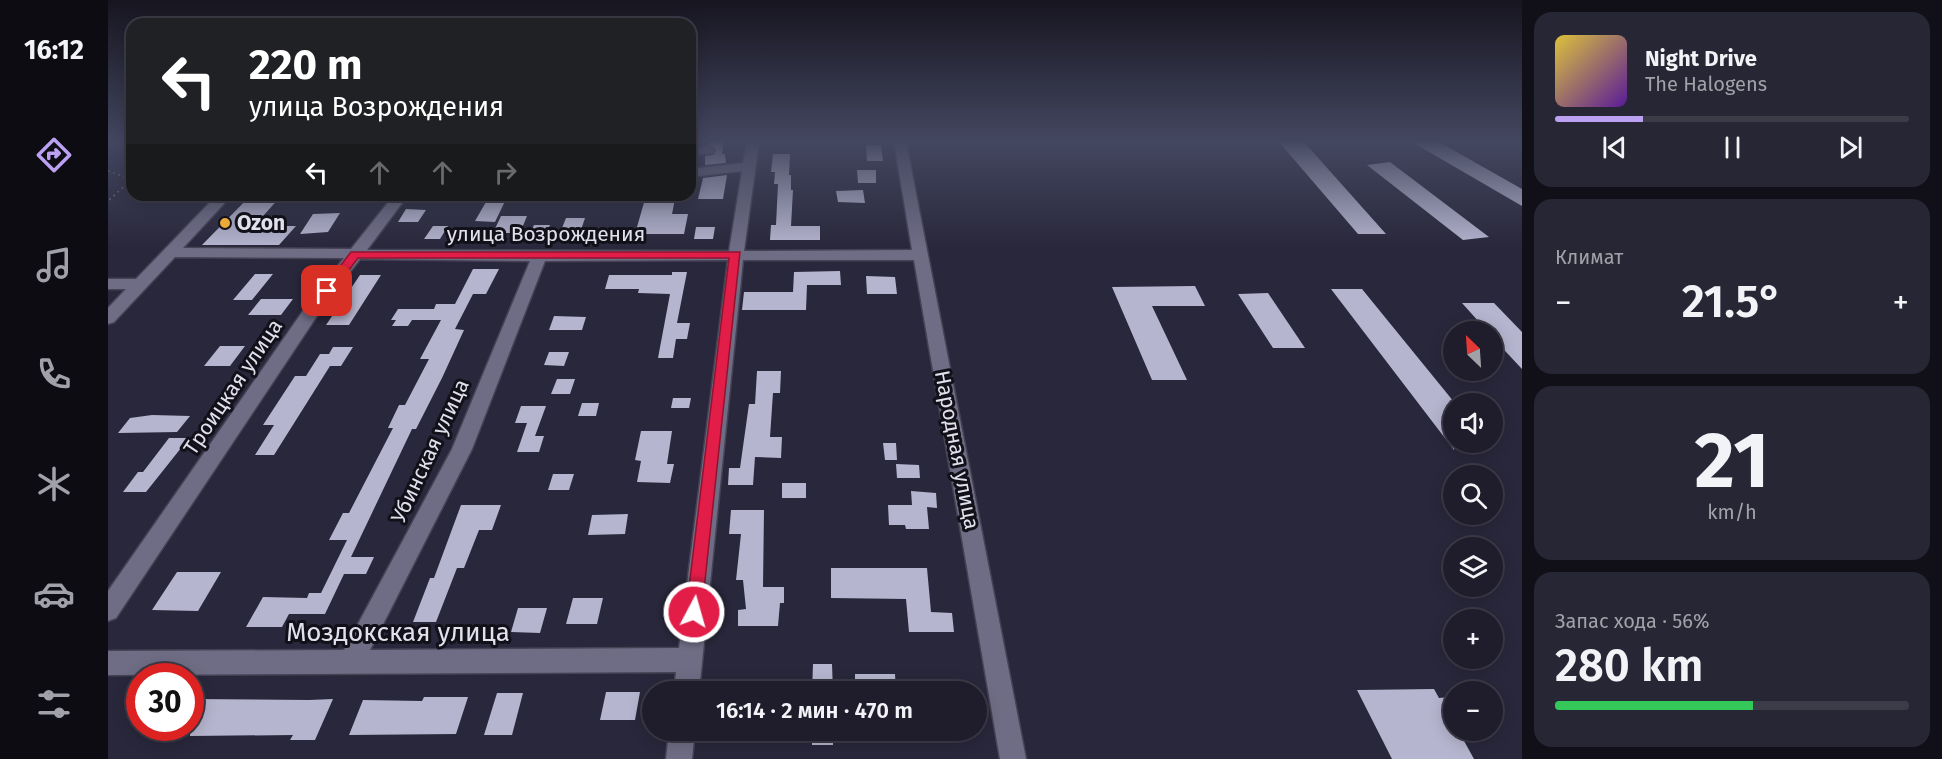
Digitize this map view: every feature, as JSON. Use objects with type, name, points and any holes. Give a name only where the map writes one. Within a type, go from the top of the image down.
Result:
[{"type":"street","points":[[687,681],[736,255],[748,177]]},
{"type":"street","name":"Народная улица","points":[[906,177],[1013,759]]},
{"type":"street","points":[[108,318],[219,201]]},
{"type":"street","name":"Троицкая улица","points":[[108,610],[313,309],[396,201]]},
{"type":"street","name":"улица Возрождения","points":[[171,252],[539,256],[920,255]]},
{"type":"street","name":"Убинская улица","points":[[351,661],[462,450],[539,256]]},
{"type":"street","points":[[108,284],[140,284]]},
{"type":"street","name":"Моздокская улица","points":[[108,663],[689,660]]},
{"type":"street","points":[[679,759],[681,741]]},
{"type":"path","points":[[108,201],[126,185]]},
{"type":"building","points":[[727,177],[723,199],[698,199],[703,178]]},
{"type":"building","points":[[775,177],[791,177],[791,190],[793,190],[791,226],[820,226],[820,240],[770,240],[771,225],[776,225],[778,184],[774,184]]},
{"type":"building","points":[[858,177],[876,177],[876,183],[858,183]]},
{"type":"building","points":[[1309,177],[1336,177],[1386,234],[1358,234]]},
{"type":"building","points":[[1383,177],[1410,177],[1489,237],[1463,240]]},
{"type":"building","points":[[1473,177],[1502,177],[1522,189],[1522,206]]},
{"type":"building","points":[[863,190],[865,203],[838,202],[836,191]]},
{"type":"building","points":[[245,201],[276,201],[263,216],[278,216],[270,226],[296,226],[279,245],[202,245]]},
{"type":"building","points":[[487,201],[505,201],[495,222],[475,221]]},
{"type":"building","points":[[644,201],[675,201],[672,214],[688,214],[684,234],[635,234]]},
{"type":"building","points":[[406,209],[426,210],[418,222],[398,222]]},
{"type":"building","points":[[340,213],[328,232],[300,234],[313,214]]},
{"type":"building","points":[[501,216],[527,216],[520,233],[493,233]]},
{"type":"building","points":[[566,218],[585,218],[580,233],[560,233]]},
{"type":"building","points":[[534,225],[550,225],[545,237],[528,237]]},
{"type":"building","points":[[433,226],[448,226],[440,239],[424,239]]},
{"type":"building","points":[[696,227],[715,227],[713,239],[694,239]]},
{"type":"building","points":[[473,269],[499,269],[486,294],[473,294],[455,329],[464,330],[416,429],[412,429],[351,557],[374,557],[366,574],[344,574],[325,614],[289,614],[282,627],[246,627],[263,597],[307,598],[309,593],[321,593],[347,540],[329,540],[343,513],[349,513],[393,428],[388,428],[399,405],[405,405],[429,359],[420,359],[441,320],[412,320],[408,326],[392,326],[396,320],[391,320],[398,309],[434,309],[436,304],[455,304]]},
{"type":"building","points":[[840,271],[841,285],[807,285],[806,310],[742,310],[744,292],[793,292],[794,272]]},
{"type":"building","points":[[672,272],[687,272],[677,323],[690,323],[687,339],[676,339],[673,358],[658,358],[670,294],[638,293],[639,289],[605,289],[609,275],[672,275]]},
{"type":"building","points":[[255,274],[273,274],[252,300],[233,300]]},
{"type":"building","points":[[360,275],[381,275],[349,325],[326,325]]},
{"type":"building","points":[[866,276],[895,277],[897,294],[867,294]]},
{"type":"building","points":[[1195,286],[1205,306],[1152,306],[1187,380],[1152,380],[1112,287]]},
{"type":"building","points":[[1331,289],[1362,289],[1447,393],[1443,393],[1443,436]]},
{"type":"building","points":[[1268,293],[1305,348],[1273,348],[1238,294]]},
{"type":"building","points":[[261,299],[293,299],[281,315],[248,315]]},
{"type":"building","points":[[1462,303],[1494,303],[1522,332],[1522,369],[1503,349],[1503,321],[1478,321]]},
{"type":"building","points":[[554,316],[586,317],[582,330],[549,330]]},
{"type":"building","points":[[220,346],[245,346],[230,366],[204,366]]},
{"type":"building","points":[[333,347],[353,347],[341,366],[330,366],[274,455],[255,455],[274,425],[263,425],[295,376],[306,376],[320,354],[329,354]]},
{"type":"building","points":[[549,352],[569,352],[564,366],[544,365]]},
{"type":"building","points":[[757,371],[781,371],[780,393],[773,393],[770,437],[782,437],[781,458],[755,457],[753,485],[728,485],[729,468],[740,468],[749,404],[755,404]]},
{"type":"building","points":[[557,379],[575,379],[570,394],[551,394]]},
{"type":"building","points":[[673,398],[691,398],[689,408],[671,408]]},
{"type":"building","points":[[582,403],[599,403],[596,416],[578,416]]},
{"type":"building","points":[[521,406],[546,406],[535,436],[544,436],[539,452],[517,452],[527,423],[515,423]]},
{"type":"building","points":[[152,415],[190,416],[177,432],[118,433],[130,418]]},
{"type":"building","points":[[641,431],[672,431],[667,464],[674,464],[670,483],[637,482],[641,461],[635,460]]},
{"type":"building","points":[[169,438],[189,438],[146,492],[123,492],[138,472],[143,472]]},
{"type":"building","points":[[883,443],[896,443],[897,460],[885,460]]},
{"type":"building","points":[[896,464],[919,465],[920,478],[897,478]]},
{"type":"building","points":[[553,474],[574,474],[569,490],[548,490]]},
{"type":"building","points":[[782,483],[806,483],[806,498],[782,498]]},
{"type":"building","points":[[911,491],[936,493],[937,508],[927,507],[929,529],[906,529],[905,525],[889,525],[888,505],[912,505]]},
{"type":"building","points":[[461,505],[501,505],[492,530],[479,530],[464,568],[457,568],[436,622],[413,622],[430,578],[434,578]]},
{"type":"building","points":[[731,510],[764,510],[763,587],[784,587],[784,603],[780,603],[778,626],[738,626],[738,610],[746,609],[743,580],[736,580],[741,534],[729,534]]},
{"type":"building","points":[[628,514],[625,534],[588,535],[592,515]]},
{"type":"building","points":[[831,568],[927,568],[931,612],[952,613],[954,632],[909,632],[906,599],[831,598]]},
{"type":"building","points":[[177,572],[221,572],[198,611],[152,610]]},
{"type":"building","points":[[573,598],[603,598],[597,624],[566,624]]},
{"type":"building","points":[[518,608],[547,608],[540,633],[511,632]]},
{"type":"building","points":[[813,664],[832,664],[833,681],[812,681]]},
{"type":"building","points":[[855,674],[895,674],[895,681],[855,681]]},
{"type":"building","points":[[1434,689],[1439,698],[1443,698],[1443,741],[1464,741],[1474,759],[1392,759],[1357,690]]},
{"type":"building","points":[[606,692],[640,692],[635,720],[600,720]]},
{"type":"building","points":[[497,693],[523,693],[512,735],[484,735]]},
{"type":"building","points":[[424,697],[468,697],[456,734],[349,735],[363,700],[422,701]]},
{"type":"building","points":[[204,699],[333,699],[315,740],[290,740],[293,735],[204,736]]},
{"type":"building","points":[[812,741],[833,741],[833,745],[812,745]]},
{"type":"place","name":"Ozon","points":[[225,223]]},
{"type":"route","points":[[327,291],[355,255],[736,255],[694,612]]}]
